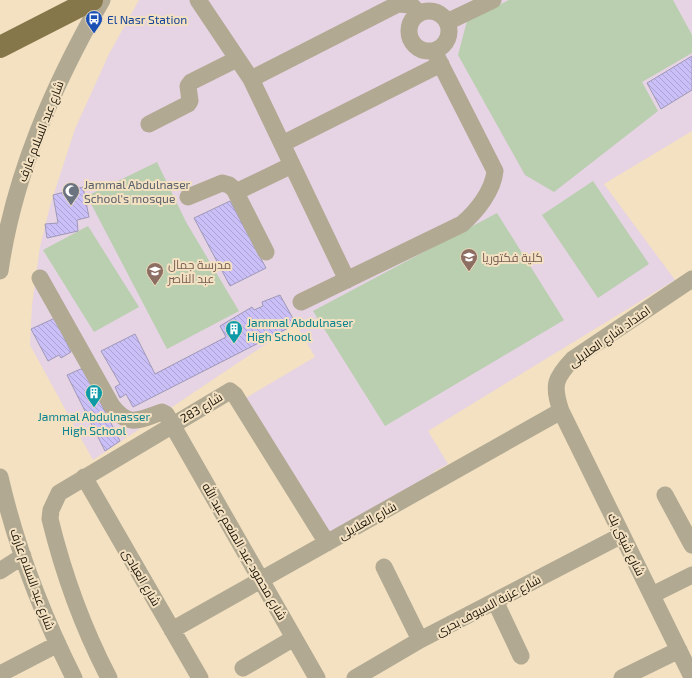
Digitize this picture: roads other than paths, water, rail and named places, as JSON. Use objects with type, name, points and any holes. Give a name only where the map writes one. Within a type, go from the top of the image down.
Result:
[{"type":"main road","points":[[0,32],[60,0]]},
{"type":"main road","points":[[0,47],[92,0]]},
{"type":"street","name":"شارع عبد السلام عارف","points":[[0,271],[5,224],[48,105],[66,66],[102,0]]},
{"type":"street","points":[[198,0],[250,79],[347,280]]},
{"type":"street","points":[[447,22],[493,0]]},
{"type":"street","points":[[250,79],[398,4],[411,5],[419,13]]},
{"type":"street","points":[[282,144],[438,58],[449,34],[447,22],[440,14],[430,11],[419,13],[412,20],[408,29],[410,39],[416,47],[438,58],[495,171],[494,182],[475,211],[462,224],[301,302]]},
{"type":"street","points":[[149,124],[188,104],[190,101],[188,86],[191,82],[237,59]]},
{"type":"street","points":[[236,192],[292,165]]},
{"type":"street","points":[[188,197],[222,183],[229,185],[236,192],[266,252]]},
{"type":"street","points":[[40,278],[112,406],[120,417],[138,421],[162,412],[166,414],[172,424]]},
{"type":"street","name":"امتداد شارع العلايلى","points":[[562,411],[556,397],[555,387],[559,374],[573,359],[692,279]]},
{"type":"street","name":"شارع 283","points":[[109,678],[91,644],[73,600],[59,556],[50,519],[51,510],[59,493],[84,477],[227,392],[233,393],[327,543]]},
{"type":"street","name":"شارع شيتى بك","points":[[562,411],[692,677]]},
{"type":"street","name":"شارع العلايلى","points":[[172,630],[562,411]]},
{"type":"street","name":"شارع محمود عبد المنعم عبد الله","points":[[172,424],[317,678]]},
{"type":"street","name":"شارع عبد السلام عارف","points":[[0,477],[7,508],[23,556],[58,644],[74,678]]},
{"type":"street","name":"شارع العبادى","points":[[84,477],[200,678]]},
{"type":"street","points":[[665,495],[692,545]]},
{"type":"street","name":"شارع عزبة السيوف بحرى","points":[[355,678],[420,640],[622,535]]},
{"type":"street","points":[[0,571],[23,556]]},
{"type":"street","points":[[384,568],[420,640]]},
{"type":"street","points":[[652,595],[692,575]]},
{"type":"street","points":[[494,601],[521,656]]},
{"type":"street","points":[[243,668],[294,638]]},
{"type":"street","points":[[0,674],[58,644]]},
{"type":"street","points":[[622,678],[679,650]]},
{"type":"place","name":"El Nasr Station","points":[[94,34]]},
{"type":"place","name":"Jammal Abdulnaser School's mosque","points":[[71,206]]},
{"type":"place","name":"كلية فكتوريا","points":[[469,272]]},
{"type":"place","name":"مدرسة جمال عبد الناصر","points":[[155,286]]},
{"type":"place","name":"Jammal Abdulnaser High School","points":[[234,344]]},
{"type":"place","name":"Jammal Abdulnasser High School","points":[[94,408]]}]
